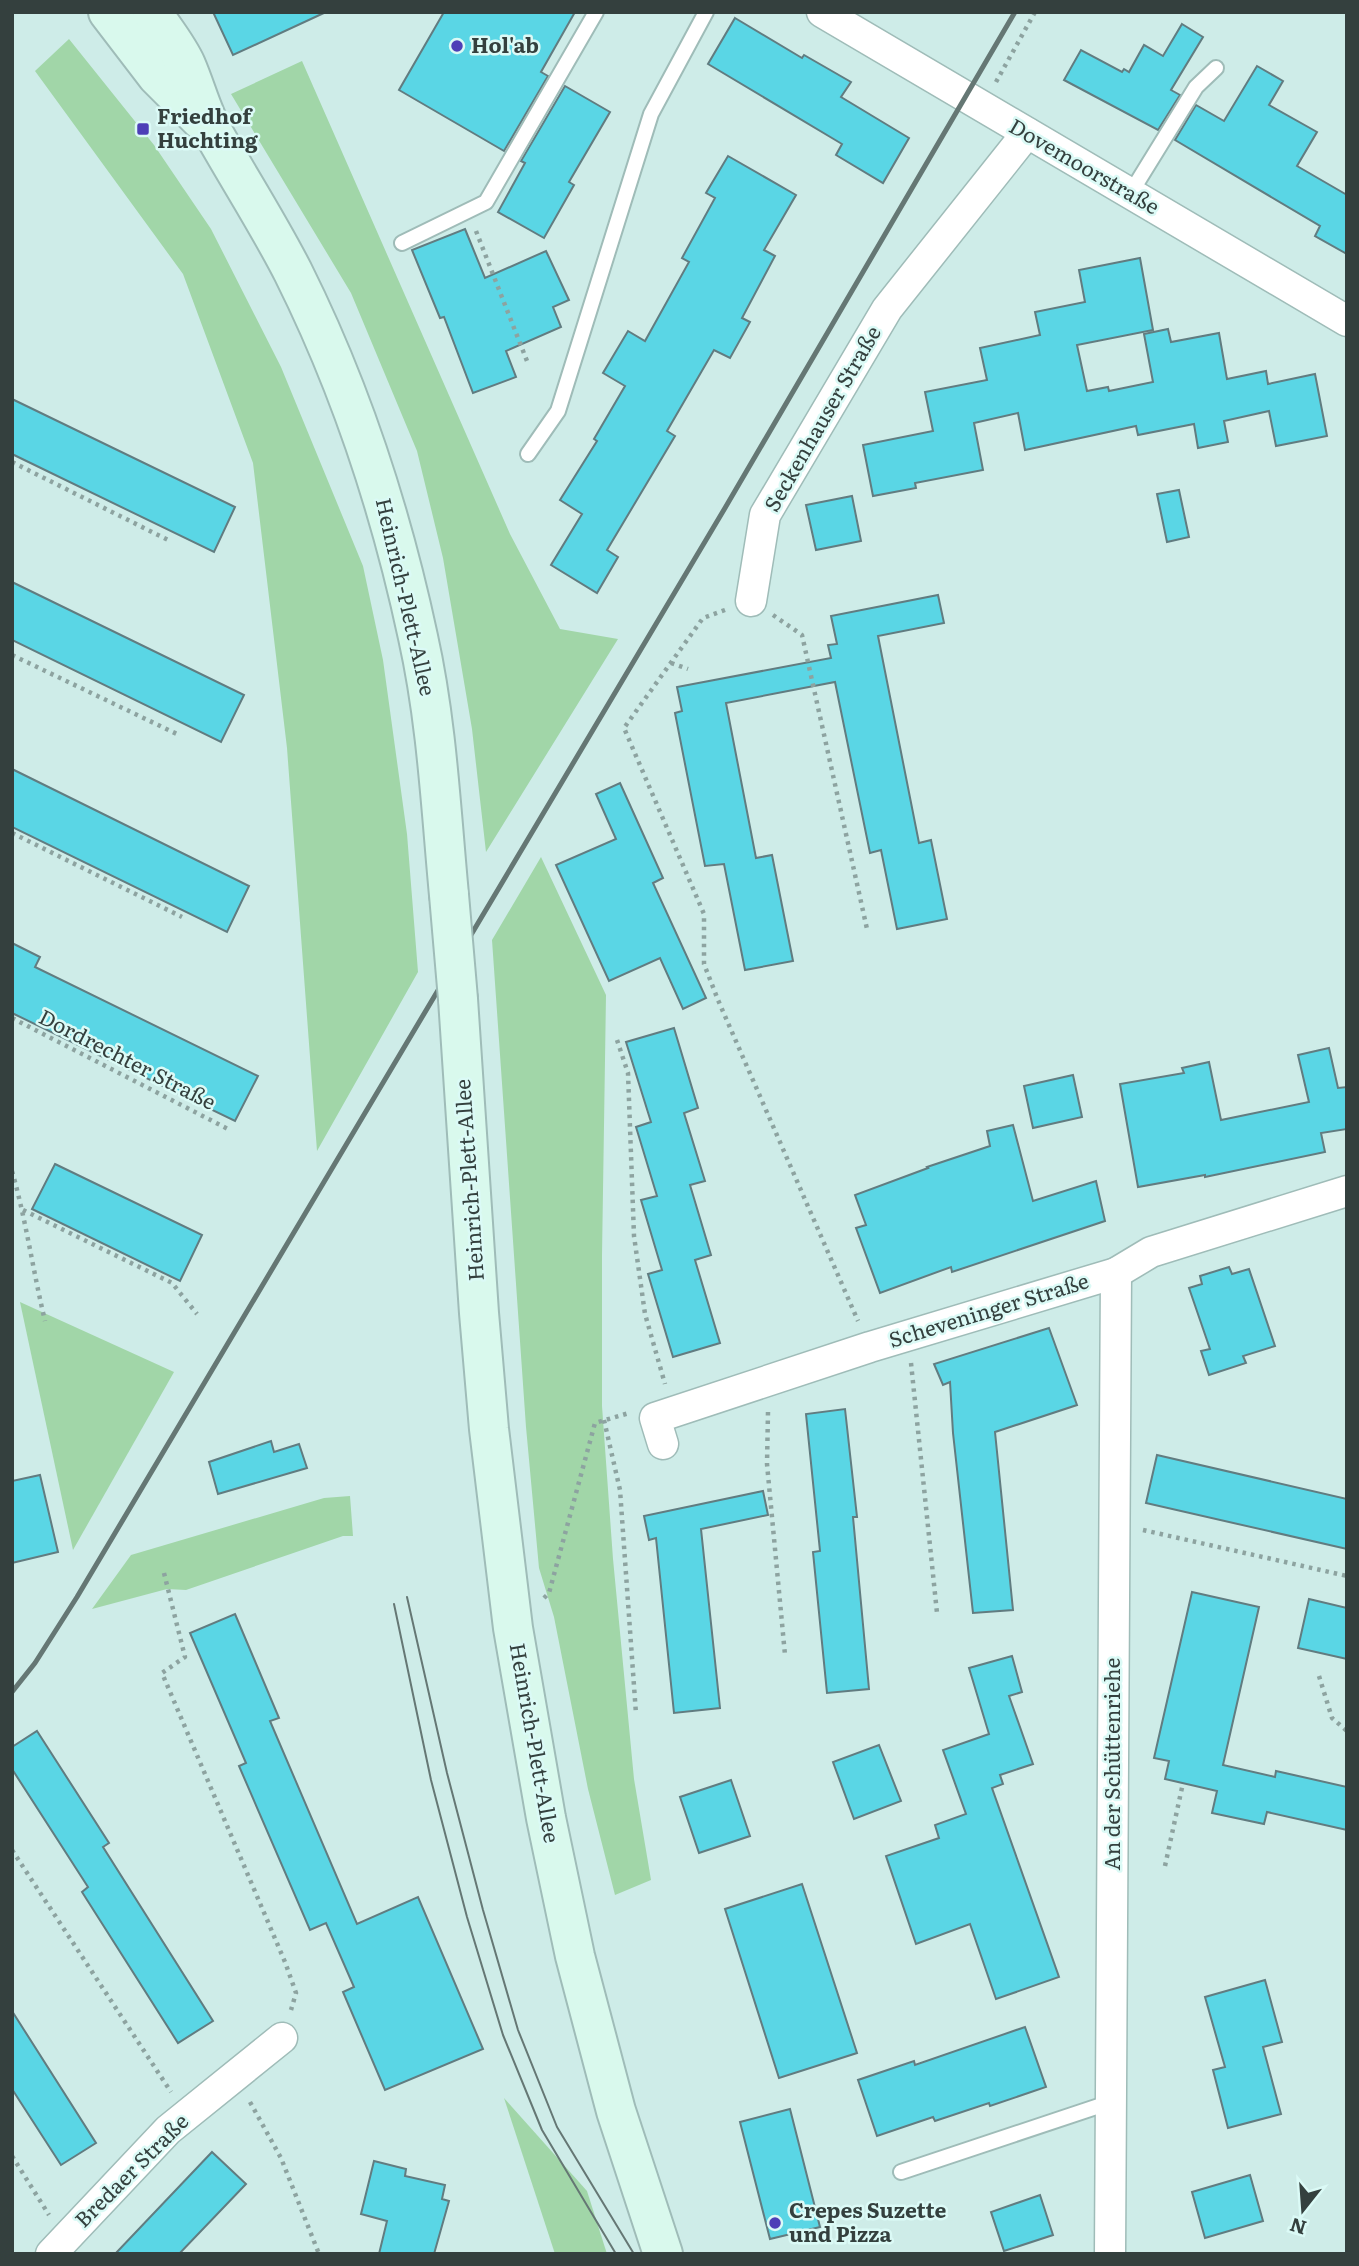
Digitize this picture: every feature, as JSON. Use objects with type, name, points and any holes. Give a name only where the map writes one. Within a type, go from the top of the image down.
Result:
[{"type":"main road","name":"Heinrich-Plett-Allee","points":[[108,12],[157,76],[212,132]]},
{"type":"main road","name":"Heinrich-Plett-Allee","points":[[152,12],[185,62],[212,132],[253,196],[328,347],[356,417],[384,502],[419,639],[429,699],[449,895],[480,1326],[489,1429],[513,1628],[546,1818],[575,1956],[616,2111],[663,2254]]},
{"type":"street","name":"Dovemoorstraße","points":[[822,12],[1347,321]]},
{"type":"street","name":"Seckenhauser Straße","points":[[751,601],[765,515],[887,309],[1027,133]]},
{"type":"street","name":"Scheveninger Straße","points":[[663,1424],[769,1380],[1116,1273],[1150,1252],[1347,1191]]},
{"type":"street","name":"An der Schüttenriehe","points":[[1110,2254],[1116,1273]]},
{"type":"street","name":"Bredaer Straße","points":[[59,2245],[168,2130],[282,2038]]},
{"type":"lane","points":[[402,243],[485,202],[596,12]]},
{"type":"lane","points":[[528,453],[558,411],[651,114],[706,12]]},
{"type":"lane","points":[[1130,194],[1196,87],[1216,68]]},
{"type":"lane","points":[[901,2172],[1111,2102]]},
{"type":"path","points":[[991,112],[996,80],[1035,12]]},
{"type":"path","points":[[468,211],[527,361]]},
{"type":"path","points":[[12,462],[170,541]]},
{"type":"path","points":[[867,929],[802,635],[751,601],[703,618],[624,728],[704,914],[704,964],[718,1000],[870,1347]]},
{"type":"path","points":[[12,655],[179,735]]},
{"type":"path","points":[[671,663],[688,669]]},
{"type":"path","points":[[12,832],[182,917]]},
{"type":"path","name":"Dordrechter Straße","points":[[12,1018],[228,1129]]},
{"type":"path","points":[[513,1628],[549,1592],[595,1423],[630,1412],[663,1424],[634,1236],[628,1073],[617,1040]]},
{"type":"path","points":[[12,1171],[23,1210],[45,1321]]},
{"type":"path","points":[[23,1210],[172,1283],[197,1314]]},
{"type":"path","points":[[903,1337],[912,1367],[937,1613]]},
{"type":"path","points":[[769,1380],[767,1464],[785,1655]]},
{"type":"path","points":[[604,1420],[620,1490],[636,1714]]},
{"type":"path","points":[[1115,1524],[1347,1576]]},
{"type":"path","points":[[164,1573],[185,1657],[162,1673],[296,1993],[282,2038]]},
{"type":"path","points":[[1319,1676],[1332,1718],[1347,1731]]},
{"type":"path","points":[[1165,1866],[1183,1783]]},
{"type":"path","points":[[12,1850],[163,2083],[188,2114]]},
{"type":"path","points":[[235,2076],[281,2158],[319,2254]]},
{"type":"path","points":[[12,2157],[45,2210],[59,2245]]},
{"type":"green space","points":[[69,39],[154,145],[211,229],[281,367],[363,566],[383,660],[407,834],[418,972],[317,1151],[287,748],[253,463],[183,274],[35,71]]},
{"type":"green space","points":[[302,61],[510,534],[560,629],[618,639],[486,852],[472,729],[443,558],[417,451],[351,293],[231,94]]},
{"type":"green space","points":[[541,857],[606,995],[602,1406],[613,1559],[634,1779],[651,1880],[615,1895],[588,1789],[554,1617],[539,1568],[526,1427],[492,940]]},
{"type":"green space","points":[[20,1302],[174,1372],[73,1550]]},
{"type":"green space","points":[[350,1496],[353,1536],[343,1536],[186,1590],[167,1589],[92,1609],[131,1555],[324,1498]]},
{"type":"green space","points":[[504,2098],[587,2191],[607,2254],[555,2254]]},
{"type":"building","points":[[213,12],[326,12],[233,55]]},
{"type":"building","points":[[444,12],[575,12],[541,72],[548,76],[504,151],[399,90]]},
{"type":"building","points":[[735,18],[802,58],[804,55],[851,82],[841,97],[909,138],[883,183],[836,155],[842,144],[708,64]]},
{"type":"building","points":[[1182,24],[1203,37],[1171,90],[1180,95],[1158,130],[1064,80],[1081,50],[1122,72],[1124,69],[1129,72],[1144,45],[1163,56]]},
{"type":"building","points":[[1257,66],[1283,81],[1269,105],[1317,132],[1297,166],[1347,195],[1347,254],[1315,236],[1320,226],[1175,140],[1196,105],[1224,121]]},
{"type":"building","points":[[565,86],[610,112],[569,182],[574,185],[544,238],[498,212],[525,163],[521,161]]},
{"type":"building","points":[[728,156],[796,195],[764,250],[775,256],[742,318],[750,322],[730,358],[714,350],[667,431],[675,436],[607,550],[618,557],[597,593],[551,565],[582,514],[560,500],[597,441],[594,439],[625,386],[603,373],[628,331],[645,341],[689,262],[682,258],[715,198],[706,193]]},
{"type":"building","points":[[465,229],[485,278],[546,251],[569,300],[553,307],[561,327],[506,351],[516,377],[473,393],[444,317],[440,318],[412,250]]},
{"type":"building","points":[[1140,258],[1153,330],[1077,345],[1087,391],[1108,387],[1109,391],[1153,382],[1144,334],[1168,329],[1171,342],[1219,333],[1227,379],[1266,371],[1268,384],[1315,374],[1327,436],[1276,446],[1269,411],[1224,421],[1228,442],[1198,448],[1194,424],[1138,435],[1136,426],[1025,450],[1018,413],[974,423],[983,470],[915,483],[916,488],[873,496],[863,445],[933,431],[925,392],[987,380],[980,348],[1040,335],[1035,312],[1085,302],[1079,270]]},
{"type":"building","points":[[12,399],[235,507],[214,552],[12,454]]},
{"type":"building","points":[[1179,490],[1189,537],[1167,542],[1157,494]]},
{"type":"building","points":[[852,496],[861,541],[816,550],[806,505]]},
{"type":"building","points":[[12,582],[244,695],[221,742],[12,640]]},
{"type":"building","points":[[938,595],[944,623],[878,636],[919,843],[931,840],[947,919],[897,929],[881,850],[870,853],[835,682],[726,703],[756,858],[772,855],[793,961],[745,970],[724,864],[705,866],[675,713],[682,711],[677,687],[831,658],[828,645],[837,644],[831,616]]},
{"type":"building","points":[[12,769],[249,886],[227,932],[12,827]]},
{"type":"building","points":[[620,783],[663,878],[653,883],[706,998],[683,1009],[660,958],[609,981],[556,865],[616,839],[596,794]]},
{"type":"building","points":[[12,943],[40,957],[35,967],[258,1076],[235,1121],[12,1013]]},
{"type":"building","points":[[674,1028],[698,1108],[684,1113],[705,1181],[690,1185],[711,1255],[695,1260],[720,1343],[673,1357],[648,1274],[662,1270],[641,1200],[657,1196],[636,1127],[651,1122],[626,1042]]},
{"type":"building","points":[[1329,1048],[1338,1088],[1347,1087],[1347,1129],[1321,1133],[1325,1152],[1205,1177],[1138,1187],[1120,1084],[1184,1073],[1182,1068],[1209,1062],[1221,1120],[1309,1102],[1298,1055]]},
{"type":"building","points":[[1073,1075],[1082,1117],[1033,1128],[1024,1086]]},
{"type":"building","points":[[1013,1125],[1033,1201],[1096,1181],[1105,1221],[952,1272],[951,1267],[880,1293],[856,1228],[866,1225],[855,1195],[990,1146],[987,1131]]},
{"type":"building","points":[[55,1164],[202,1235],[180,1281],[32,1209]]},
{"type":"building","points":[[1229,1267],[1232,1274],[1249,1269],[1275,1346],[1243,1356],[1246,1363],[1209,1375],[1201,1351],[1210,1349],[1189,1288],[1202,1284],[1200,1276]]},
{"type":"building","points":[[1049,1328],[1077,1405],[995,1432],[1013,1610],[973,1613],[950,1382],[943,1385],[934,1364]]},
{"type":"building","points":[[845,1409],[857,1517],[853,1517],[869,1689],[827,1693],[813,1552],[820,1551],[806,1414]]},
{"type":"building","points":[[271,1441],[274,1452],[299,1444],[307,1468],[218,1494],[209,1462]]},
{"type":"building","points":[[1157,1455],[1347,1499],[1347,1549],[1146,1503]]},
{"type":"building","points":[[40,1475],[58,1552],[12,1563],[12,1481]]},
{"type":"building","points":[[763,1491],[768,1515],[701,1529],[720,1708],[674,1713],[656,1538],[649,1540],[644,1516]]},
{"type":"building","points":[[1192,1592],[1259,1607],[1223,1765],[1275,1777],[1276,1771],[1347,1787],[1347,1830],[1267,1812],[1264,1824],[1212,1813],[1217,1791],[1165,1779],[1169,1761],[1154,1758]]},
{"type":"building","points":[[1309,1599],[1347,1608],[1347,1659],[1298,1648]]},
{"type":"building","points":[[235,1614],[279,1718],[270,1721],[357,1924],[418,1897],[483,2049],[385,2090],[343,1992],[354,1987],[326,1923],[310,1930],[239,1766],[246,1763],[190,1633]]},
{"type":"building","points":[[1012,1656],[1022,1692],[1009,1696],[1033,1764],[1000,1775],[1003,1784],[992,1788],[1059,1977],[996,1999],[970,1924],[916,1944],[886,1856],[939,1838],[935,1825],[966,1814],[943,1750],[989,1734],[969,1668]]},
{"type":"building","points":[[37,1731],[109,1843],[103,1847],[213,2021],[178,2043],[82,1892],[88,1887],[12,1769],[12,1747]]},
{"type":"building","points":[[879,1745],[901,1801],[854,1819],[833,1762]]},
{"type":"building","points":[[731,1780],[750,1836],[699,1853],[680,1797]]},
{"type":"building","points":[[802,1884],[857,2053],[779,2078],[725,1909]]},
{"type":"building","points":[[1265,1980],[1282,2042],[1263,2047],[1281,2114],[1228,2128],[1213,2070],[1225,2067],[1205,1997]]},
{"type":"building","points":[[12,2011],[96,2143],[61,2165],[12,2089]]},
{"type":"building","points":[[1025,2027],[1046,2087],[935,2121],[933,2117],[877,2136],[858,2080],[914,2061],[915,2065]]},
{"type":"building","points":[[790,2109],[820,2227],[770,2239],[740,2122]]},
{"type":"building","points":[[212,2152],[246,2184],[179,2254],[115,2254]]},
{"type":"building","points":[[374,2161],[406,2169],[405,2176],[445,2185],[442,2199],[449,2201],[434,2254],[379,2254],[387,2221],[361,2214]]},
{"type":"building","points":[[1250,2175],[1263,2221],[1205,2238],[1192,2192]]},
{"type":"building","points":[[1040,2195],[1053,2235],[1004,2251],[991,2212]]},
{"type":"tram line","points":[[407,1597],[447,1773],[518,2030],[557,2127],[634,2254]]},
{"type":"tram line","points":[[394,1604],[431,1780],[467,1917],[503,2035],[542,2130],[616,2254]]},
{"type":"railway","points":[[12,1692],[35,1663],[77,1597],[725,508],[1015,12]]},
{"type":"place","name":"Hol'ab","points":[[457,46]]},
{"type":"place","name":"Friedhof Huchting","points":[[143,129]]},
{"type":"place","name":"Crepes Suzette und Pizza","points":[[775,2223]]}]
